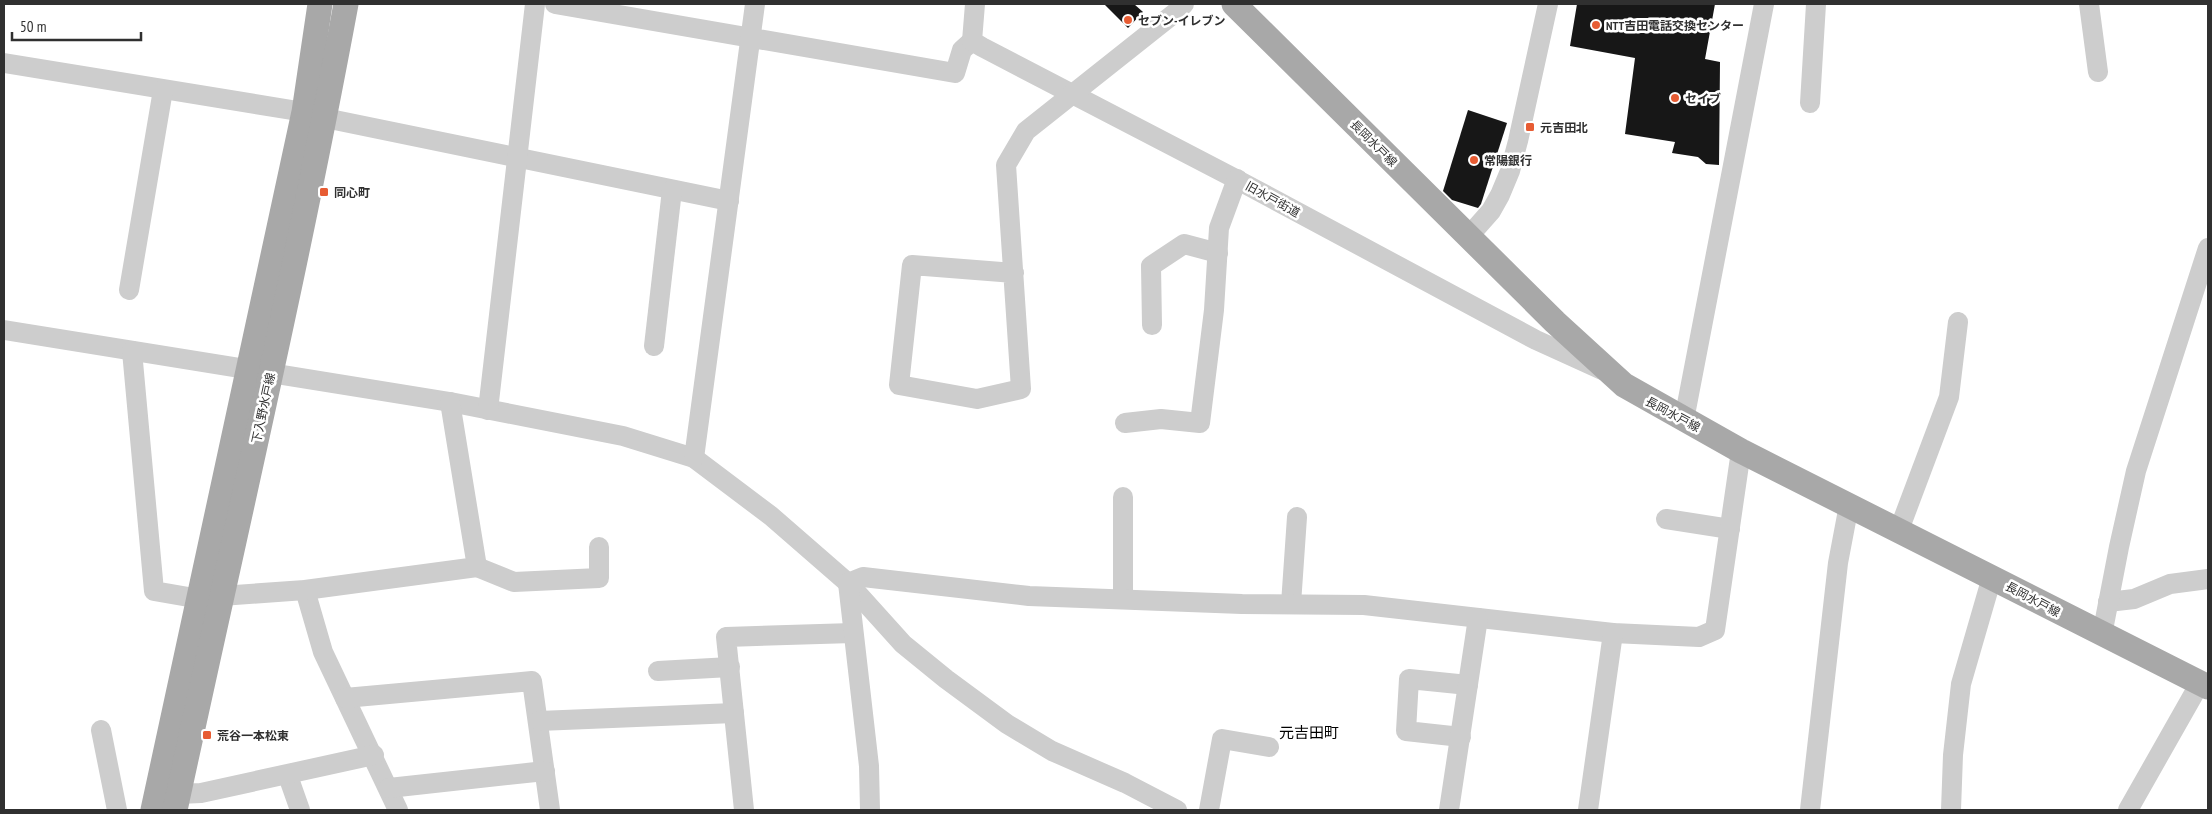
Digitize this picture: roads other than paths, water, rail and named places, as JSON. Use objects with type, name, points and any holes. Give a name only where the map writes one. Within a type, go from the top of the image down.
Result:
[{"type":"main road","name":"下入野水戸線","points":[[314,115],[320,4]]},
{"type":"main road","name":"下入野水戸線","points":[[177,802],[211,598],[314,115],[346,4]]},
{"type":"main road","name":"長岡水戸線","points":[[1234,4],[1468,237],[1608,372],[1640,396],[1742,451],[2204,685]]},
{"type":"main road","name":"下入野水戸線","points":[[153,810],[211,598]]},
{"type":"street","points":[[488,410],[535,4]]},
{"type":"street","points":[[555,4],[955,74],[962,50],[972,41],[975,4]]},
{"type":"street","points":[[694,458],[755,4]]},
{"type":"street","points":[[1014,273],[912,265],[899,385],[977,399],[1022,390],[1014,273],[1006,165],[1026,131],[1169,18],[1184,4]]},
{"type":"street","points":[[1468,237],[1491,211],[1510,171],[1548,4]]},
{"type":"street","points":[[1684,420],[1764,4]]},
{"type":"street","points":[[1810,103],[1816,4]]},
{"type":"street","points":[[2089,4],[2098,72]]},
{"type":"street","name":"旧水戸街道","points":[[972,41],[1237,179],[1536,340],[1608,372]]},
{"type":"street","points":[[4,64],[314,115],[729,201]]},
{"type":"street","points":[[129,290],[163,90]]},
{"type":"street","points":[[1125,423],[1161,420],[1200,423],[1214,310],[1220,228],[1237,179]]},
{"type":"street","points":[[654,346],[672,190]]},
{"type":"street","points":[[1152,325],[1151,266],[1184,244],[1218,253]]},
{"type":"street","points":[[2102,635],[2136,471],[2208,248]]},
{"type":"street","points":[[1899,530],[1950,397],[1958,322]]},
{"type":"street","points":[[4,330],[450,402],[623,436],[694,458],[771,516],[848,583],[903,644],[946,679],[1007,724],[1052,750],[1125,783],[1177,810]]},
{"type":"street","points":[[132,351],[154,591],[211,598],[305,590],[477,567],[514,582],[599,578],[599,547]]},
{"type":"street","points":[[450,402],[477,567]]},
{"type":"street","points":[[848,583],[863,577],[1029,596],[1364,605],[1613,633],[1699,637],[1715,630],[1742,451]]},
{"type":"street","points":[[1123,497],[1123,598]]},
{"type":"street","points":[[1810,810],[1838,563],[1849,505]]},
{"type":"street","points":[[1291,604],[1297,517]]},
{"type":"street","points":[[1666,520],[1730,529]]},
{"type":"street","points":[[1951,810],[1953,755],[1961,684],[1992,577]]},
{"type":"street","points":[[2108,602],[2134,599],[2170,584],[2208,579]]},
{"type":"street","points":[[848,583],[869,766],[870,810]]},
{"type":"street","points":[[305,590],[323,652],[374,755],[398,810]]},
{"type":"street","points":[[1449,810],[1478,618]]},
{"type":"street","points":[[744,810],[726,637],[853,633]]},
{"type":"street","points":[[1588,810],[1596,738],[1613,633]]},
{"type":"street","points":[[658,671],[730,667]]},
{"type":"street","points":[[1461,737],[1406,731],[1410,679],[1468,685]]},
{"type":"street","points":[[345,698],[532,681],[550,810]]},
{"type":"street","points":[[2128,810],[2204,685]]},
{"type":"street","points":[[539,721],[734,713]]},
{"type":"street","points":[[101,730],[117,810]]},
{"type":"street","points":[[1209,810],[1222,739],[1269,747]]},
{"type":"street","points":[[177,802],[201,794],[288,776],[374,755]]},
{"type":"street","points":[[389,788],[545,771]]},
{"type":"street","points":[[288,776],[300,810]]},
{"type":"place","name":"セブン-イレブン","points":[[1128,20]]},
{"type":"place","name":"NTT吉田電話交換センター","points":[[1596,25]]},
{"type":"place","name":"セイブ","points":[[1675,98]]},
{"type":"place","name":"元吉田北","points":[[1530,127]]},
{"type":"place","name":"常陽銀行","points":[[1474,160]]},
{"type":"place","name":"同心町","points":[[324,192]]},
{"type":"place","name":"荒谷一本松東","points":[[207,735]]},
{"type":"district","name":"元吉田町","points":[[1309,732]]}]
